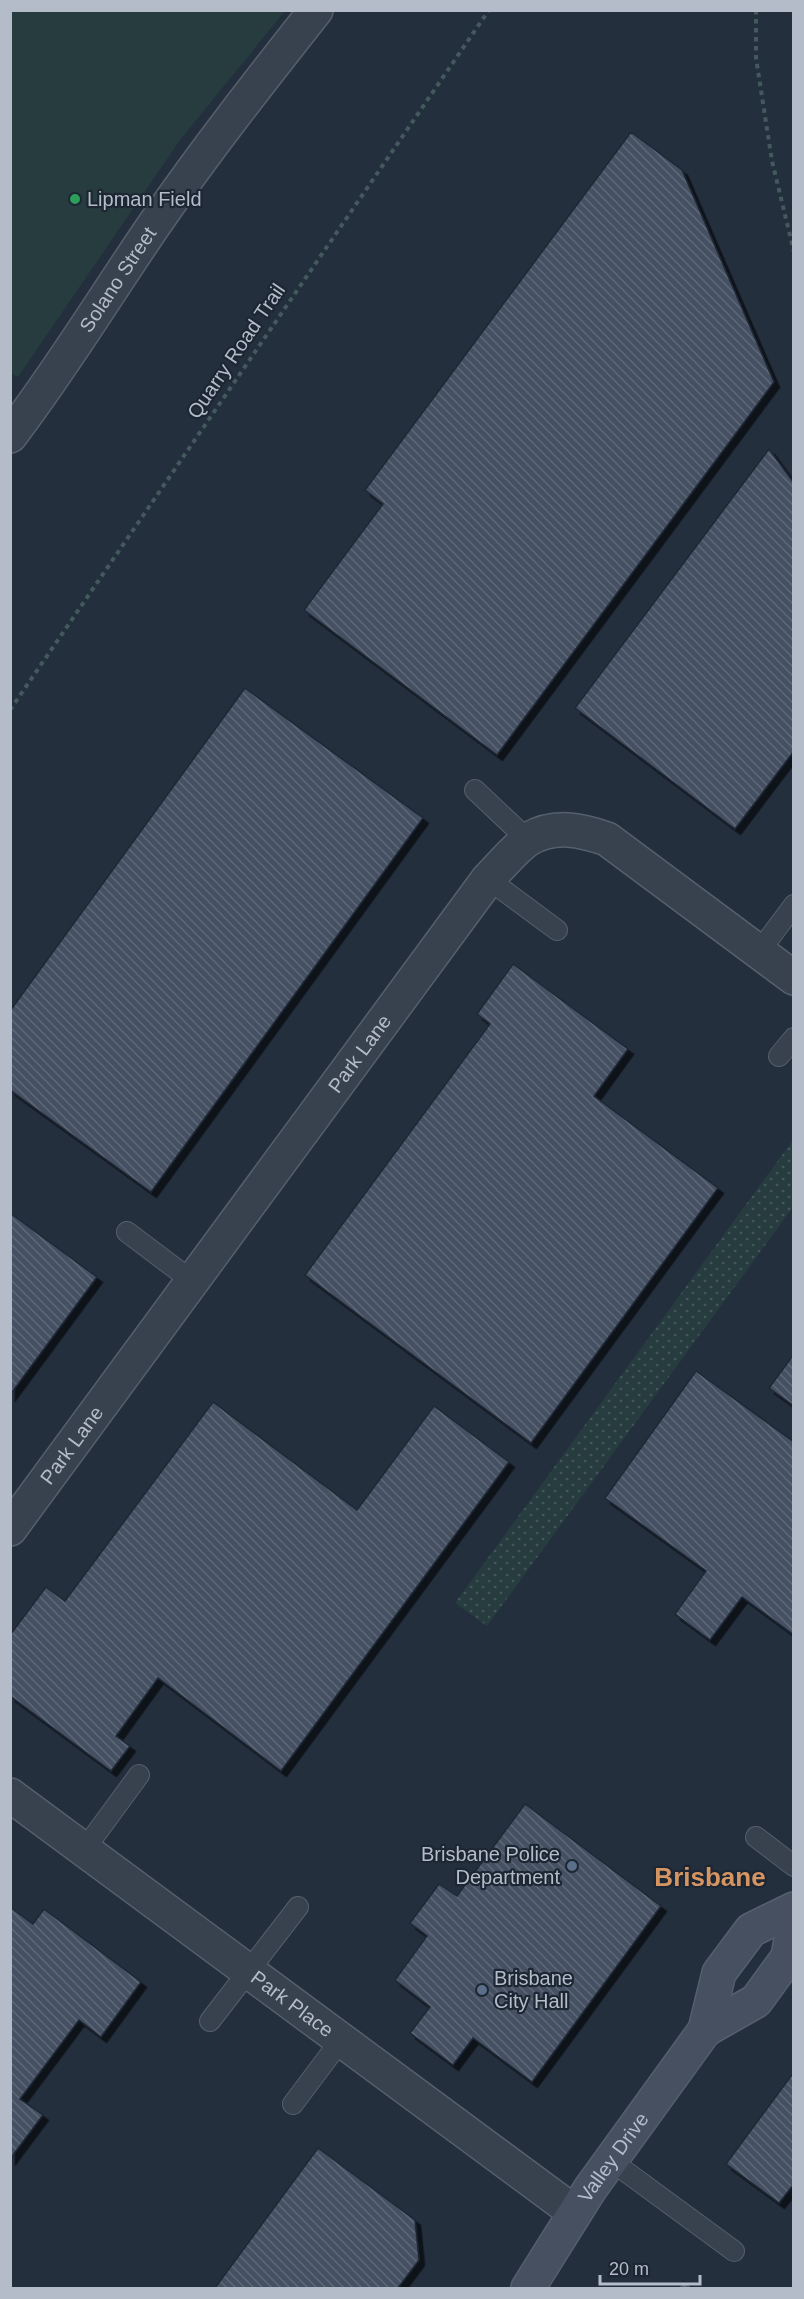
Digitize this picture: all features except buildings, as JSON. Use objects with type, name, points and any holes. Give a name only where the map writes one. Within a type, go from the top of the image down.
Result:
[{"type":"main road","name":"Valley Drive","points":[[528,2289],[574,2212],[705,2030],[719,1973],[751,1930],[794,1909]]},
{"type":"main road","name":"Valley Drive","points":[[705,2030],[756,2001],[788,1957],[794,1923]]},
{"type":"street","name":"Solano Street","points":[[10,436],[49,384],[153,226],[222,129],[316,10]]},
{"type":"street","name":"Park Lane","points":[[10,1529],[488,879],[528,840],[555,831],[580,830],[608,839],[794,978]]},
{"type":"street","name":"Park Place","points":[[10,1795],[574,2212]]},
{"type":"lane","points":[[475,790],[528,840]]},
{"type":"lane","points":[[488,879],[557,930]]},
{"type":"lane","points":[[759,952],[794,905]]},
{"type":"lane","points":[[779,1056],[794,1038]]},
{"type":"lane","points":[[127,1232],[192,1281]]},
{"type":"lane","points":[[84,1850],[139,1775]]},
{"type":"lane","points":[[756,1837],[794,1866]]},
{"type":"lane","points":[[210,2021],[298,1907]]},
{"type":"lane","points":[[293,2104],[340,2040]]},
{"type":"lane","points":[[610,2160],[734,2251]]},
{"type":"path","name":"Quarry Road Trail","points":[[10,710],[489,10]]},
{"type":"path","points":[[756,10],[756,58],[772,161],[794,252]]},
{"type":"green space","name":"Lipman Field","points":[[10,11],[285,11],[180,140],[18,377],[10,373]]},
{"type":"green space","points":[[793,1140],[793,1207],[487,1626],[455,1603]]},
{"type":"place","name":"Lipman Field","points":[[75,199]]},
{"type":"place","name":"Brisbane Police Department","points":[[572,1866]]},
{"type":"place","name":"Brisbane City Hall","points":[[482,1990]]},
{"type":"district","name":"Brisbane","points":[[710,1877]]}]
